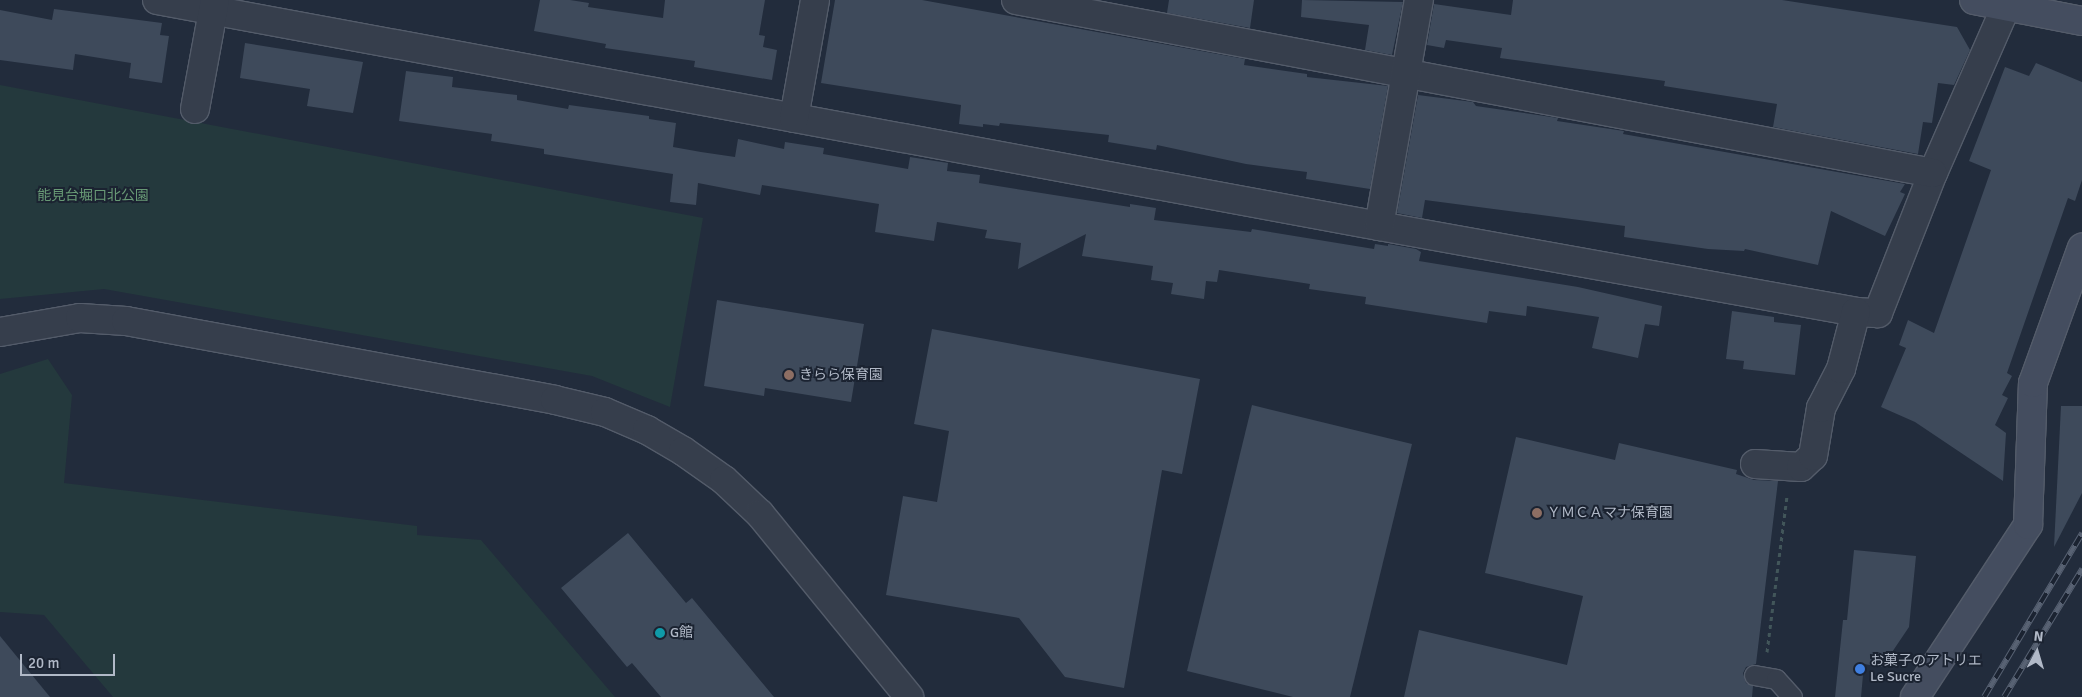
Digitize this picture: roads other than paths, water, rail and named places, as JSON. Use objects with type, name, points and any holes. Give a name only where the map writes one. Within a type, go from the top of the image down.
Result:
[{"type":"street","points":[[157,0],[214,5],[794,118],[1856,312],[1878,313],[1932,173],[2008,3]]},
{"type":"street","points":[[794,118],[816,0]]},
{"type":"street","points":[[1016,0],[1406,76],[1932,173]]},
{"type":"street","points":[[1379,226],[1419,0]]},
{"type":"street","points":[[1974,0],[2008,3],[2082,21]]},
{"type":"street","points":[[195,109],[214,5]]},
{"type":"street","points":[[1915,697],[2028,525],[2033,383],[2082,248]]},
{"type":"street","points":[[1755,464],[1801,468],[1813,456],[1821,408],[1840,369],[1856,312]]},
{"type":"street","points":[[0,332],[80,318],[126,321],[555,400],[604,412],[647,430],[683,451],[724,480],[760,514],[909,697]]},
{"type":"lane","points":[[1759,676],[1776,678],[1792,697]]},
{"type":"railway","points":[[1984,697],[2082,533]]},
{"type":"railway","points":[[2004,697],[2082,569]]},
{"type":"place","name":"きらら保育園","points":[[789,375]]},
{"type":"place","name":"ＹＭＣＡマナ保育園","points":[[1537,513]]},
{"type":"place","name":"G館","points":[[660,633]]},
{"type":"place","name":"お菓子のアトリエ Le Sucre","points":[[1860,669]]},
{"type":"park label","name":"能見台堀口北公園","points":[[93,196]]}]
